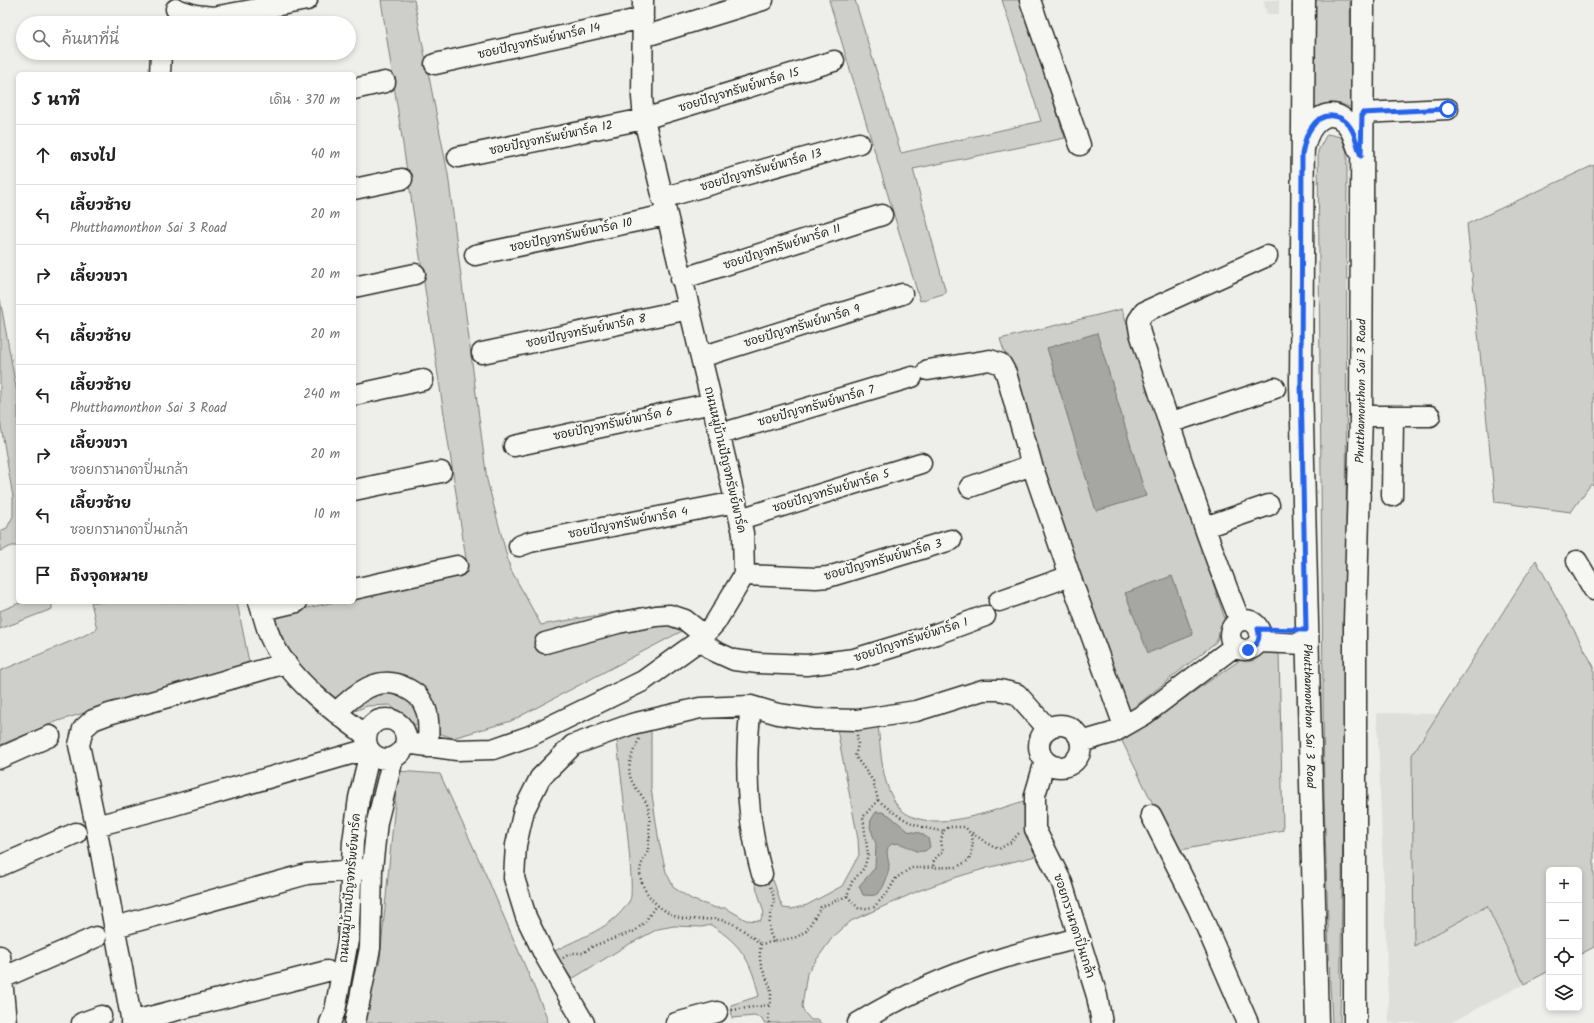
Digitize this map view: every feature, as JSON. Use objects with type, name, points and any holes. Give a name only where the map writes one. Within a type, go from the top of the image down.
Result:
[{"type":"main road","name":"Phutthamonthon Sai 3 Road","points":[[1304,0],[1301,383],[1306,637],[1317,1023]]},
{"type":"main road","name":"Phutthamonthon Sai 3 Road","points":[[1355,1023],[1355,622],[1361,416],[1361,156],[1363,0]]},
{"type":"main road","points":[[1302,154],[1305,138],[1319,119],[1326,115],[1338,116],[1346,122],[1353,131],[1361,156]]},
{"type":"street","points":[[219,16],[307,0]]},
{"type":"street","name":"ซอยปัญจทรัพย์พาร์ค 14","points":[[435,64],[643,18],[763,0]]},
{"type":"street","points":[[1030,0],[1080,145]]},
{"type":"street","points":[[176,11],[204,16]]},
{"type":"street","name":"ถนนหมู่บ้านปัญจทรัพย์พาร์ค","points":[[643,18],[642,97],[644,118],[681,279],[738,510],[743,533],[744,575]]},
{"type":"street","points":[[160,72],[161,60]]},
{"type":"street","name":"ซอยปัญจทรัพย์พาร์ค 15","points":[[644,118],[834,62]]},
{"type":"street","points":[[356,89],[385,82]]},
{"type":"street","points":[[1362,113],[1448,109]]},
{"type":"street","name":"ซอยปัญจทรัพย์พาร์ค 12","points":[[458,157],[644,118]]},
{"type":"street","name":"ซอยปัญจทรัพย์พาร์ค 13","points":[[664,206],[860,143]]},
{"type":"street","points":[[356,189],[402,179]]},
{"type":"street","name":"ซอยปัญจทรัพย์พาร์ค 10","points":[[475,255],[664,206]]},
{"type":"street","name":"ซอยปัญจทรัพย์พาร์ค 11","points":[[681,279],[882,215]]},
{"type":"street","points":[[1240,621],[1205,527],[1169,423],[1140,332],[1138,321],[1144,312],[1266,256]]},
{"type":"street","points":[[356,287],[415,274]]},
{"type":"street","name":"ซอยปัญจทรัพย์พาร์ค 9","points":[[701,357],[902,294]]},
{"type":"street","name":"ซอยปัญจทรัพย์พาร์ค 8","points":[[482,353],[689,309]]},
{"type":"street","name":"ซอยปัญจทรัพย์พาร์ค 7","points":[[720,434],[920,374],[990,360],[1001,364],[1006,373],[1032,465]]},
{"type":"street","points":[[356,396],[423,380]]},
{"type":"street","points":[[1169,423],[1275,388]]},
{"type":"street","name":"ซอยปัญจทรัพย์พาร์ค 6","points":[[514,446],[712,403]]},
{"type":"street","points":[[1361,416],[1430,416]]},
{"type":"street","points":[[1392,496],[1393,416]]},
{"type":"street","name":"ซอยปัญจทรัพย์พาร์ค 5","points":[[738,510],[921,463]]},
{"type":"street","points":[[970,487],[1032,465],[1124,726]]},
{"type":"street","points":[[356,490],[441,472]]},
{"type":"street","points":[[1205,527],[1269,505]]},
{"type":"street","name":"ซอยปัญจทรัพย์พาร์ค 4","points":[[520,546],[530,542],[738,510]]},
{"type":"street","name":"ซอยปัญจทรัพย์พาร์ค 3","points":[[744,575],[816,578],[828,577],[951,540]]},
{"type":"street","points":[[1577,561],[1594,590]]},
{"type":"street","points":[[356,589],[457,566]]},
{"type":"street","points":[[278,604],[260,606],[271,638],[295,676],[336,713],[381,758],[392,758],[399,755],[406,743],[457,750],[493,748],[530,736],[643,681],[702,637],[715,623],[744,575]]},
{"type":"street","points":[[999,601],[1070,576]]},
{"type":"street","name":"ซอยปัญจทรัพย์พาร์ค 1","points":[[545,643],[618,623],[670,615],[685,620],[714,651],[734,660],[807,665],[854,659],[936,634],[985,616]]},
{"type":"street","points":[[1240,621],[1247,621],[1254,624],[1258,636],[1254,647],[1248,650],[1241,650],[1235,646],[1230,638],[1232,628],[1240,621]]},
{"type":"street","points":[[1258,636],[1306,637]]},
{"type":"street","points":[[1081,742],[1112,733],[1145,714],[1235,646]]},
{"type":"street","points":[[286,663],[109,714],[93,720],[83,729],[79,745],[115,927],[131,1022],[327,972]]},
{"type":"street","points":[[336,713],[351,698],[366,688],[385,682],[399,684],[418,694],[427,710],[428,747]]},
{"type":"street","points":[[584,1023],[526,917],[514,878],[516,845],[524,810],[540,778],[573,745],[642,721],[700,708],[751,706],[778,714],[814,719],[857,720],[916,711],[983,690],[1000,690],[1017,694],[1048,729]]},
{"type":"street","points":[[751,706],[747,737],[749,806],[756,851],[762,874]]},
{"type":"street","name":"ถนนหมู่บ้านปัญจทรัพย์พาร์ค","points":[[330,1023],[335,1012],[348,940],[350,878],[359,798],[368,746],[368,729],[373,723],[379,720],[393,720],[404,729],[406,743]]},
{"type":"street","points":[[1055,726],[1063,726],[1071,728],[1077,734],[1081,742],[1079,755],[1070,765],[1057,767],[1045,761],[1040,753],[1039,744],[1042,736],[1048,729],[1055,726]]},
{"type":"street","points":[[0,758],[50,736]]},
{"type":"street","points":[[96,826],[171,806],[368,746]]},
{"type":"street","name":"ถนนหมู่บ้านปัญจทรัพย์พาร์ค","points":[[355,1023],[370,948],[372,878],[377,822],[392,758]]},
{"type":"street","name":"ซอยกรานาดาปิ่นเกล้า","points":[[1045,761],[1035,795],[1035,828],[1062,883],[1097,996],[1102,1023]]},
{"type":"street","points":[[1151,815],[1198,908],[1248,1023]]},
{"type":"street","points":[[0,866],[76,833]]},
{"type":"street","points":[[115,927],[307,874],[350,878],[372,878]]},
{"type":"street","points":[[1,978],[96,937]]},
{"type":"street","points":[[858,1023],[882,1009],[934,983],[1000,959],[1074,939],[1080,939]]},
{"type":"street","points":[[0,956],[6,1023]]},
{"type":"street","points":[[676,1023],[717,1012]]},
{"type":"street","points":[[82,1023],[102,1016]]},
{"type":"path","points":[[857,720],[858,744],[855,756],[873,781],[878,800],[908,822],[926,829],[942,831],[949,826],[965,826],[971,833],[982,839],[988,845],[999,849],[1011,842],[1022,830],[1035,828]]},
{"type":"path","points":[[642,721],[641,736],[629,763],[628,771],[633,784],[643,796],[648,808],[650,820],[648,852],[641,864],[640,874],[646,890],[656,905],[684,919],[710,919],[727,921],[761,944],[797,937],[806,931],[822,906],[846,896],[852,882],[864,868],[868,856],[863,817],[878,800]]},
{"type":"path","points":[[933,867],[934,860],[942,851],[940,842],[942,831]]},
{"type":"path","points":[[846,896],[859,909],[874,906],[888,892],[896,878],[911,868],[957,867],[969,860],[973,845],[971,833]]},
{"type":"path","points":[[762,874],[774,894],[775,901],[771,918],[770,933],[774,942]]},
{"type":"path","points":[[551,965],[571,953],[583,953],[593,946],[635,931],[645,922],[656,905]]},
{"type":"path","points":[[761,944],[761,966],[767,978],[771,995],[768,1018],[769,1023]]},
{"type":"path","points":[[717,1012],[769,1005]]},
{"type":"shaded area","points":[[381,0],[414,0],[448,174],[487,480],[510,568],[541,625],[662,604],[703,620],[511,721],[453,738],[413,724],[390,705],[367,706],[350,713],[324,692],[294,658],[271,616],[325,604],[356,604],[356,597],[468,572]]},
{"type":"shaded area","points":[[829,0],[855,0],[901,153],[1041,121],[1002,0],[1021,0],[1065,138],[913,169],[946,293],[920,301]]},
{"type":"shaded area","points":[[1263,0],[1279,0],[1279,14],[1267,14]]},
{"type":"shaded area","points":[[1313,0],[1350,0],[1352,108],[1331,103],[1311,110]]},
{"type":"shaded area","points":[[1327,134],[1341,137],[1347,152],[1346,610],[1340,1023],[1332,1023],[1324,797],[1318,151]]},
{"type":"shaded area","points":[[1594,165],[1594,487],[1591,484],[1571,512],[1495,502],[1467,224]]},
{"type":"shaded area","points":[[0,299],[16,387],[16,546],[0,551],[0,531],[7,528],[13,516],[13,497],[0,420]]},
{"type":"shaded area","points":[[1122,309],[1226,622],[1216,642],[1127,713],[1000,339]]},
{"type":"shaded area","points":[[1097,333],[1146,496],[1096,511],[1047,348]]},
{"type":"shaded area","points":[[1536,560],[1594,667],[1594,947],[1582,953],[1582,867],[1546,867],[1546,973],[1524,984],[1487,906],[1414,946],[1412,755]]},
{"type":"shaded area","points":[[1172,576],[1193,635],[1148,653],[1125,593]]},
{"type":"shaded area","points":[[17,604],[52,604],[52,609],[0,629],[0,611]]},
{"type":"shaded area","points":[[91,604],[237,604],[249,662],[58,721],[0,745],[0,671],[97,629]]},
{"type":"shaded area","points":[[1265,649],[1279,653],[1283,830],[1176,851],[1122,741],[1246,656],[1254,655]]},
{"type":"shaded area","points":[[1377,713],[1438,714],[1412,755],[1414,946],[1487,906],[1524,984],[1450,1023],[1389,1023]]},
{"type":"shaded area","points":[[878,725],[884,775],[890,793],[895,802],[906,813],[920,819],[937,821],[956,820],[993,811],[1024,801],[1025,819],[1036,851],[1036,856],[957,877],[918,891],[851,921],[832,938],[807,973],[802,1006],[804,1012],[811,1020],[818,1020],[821,1023],[764,1023],[761,1018],[754,1016],[732,1018],[731,1005],[759,996],[752,973],[744,955],[722,932],[711,925],[702,927],[674,926],[658,929],[624,947],[572,979],[553,952],[595,931],[614,919],[630,900],[631,874],[617,740],[651,730],[651,788],[659,842],[666,872],[674,888],[693,900],[716,908],[726,908],[746,920],[760,921],[764,913],[755,883],[773,880],[783,908],[792,909],[807,905],[842,886],[859,855],[858,839],[837,729]]},
{"type":"shaded area","points":[[398,771],[440,774],[486,875],[546,1015],[548,1023],[362,1023],[380,960]]},
{"type":"shaded area","points":[[876,812],[882,812],[889,815],[908,831],[920,833],[928,838],[930,847],[925,851],[916,851],[898,843],[890,845],[887,850],[889,864],[886,880],[880,891],[871,896],[863,895],[859,886],[875,868],[876,844],[870,827],[871,820]]},
{"type":"route","points":[[1248,650],[1254,647],[1258,642],[1260,636],[1258,629],[1306,630],[1301,383],[1302,154],[1305,138],[1319,119],[1326,115],[1338,116],[1346,122],[1353,131],[1361,156],[1362,113],[1448,109]]}]
